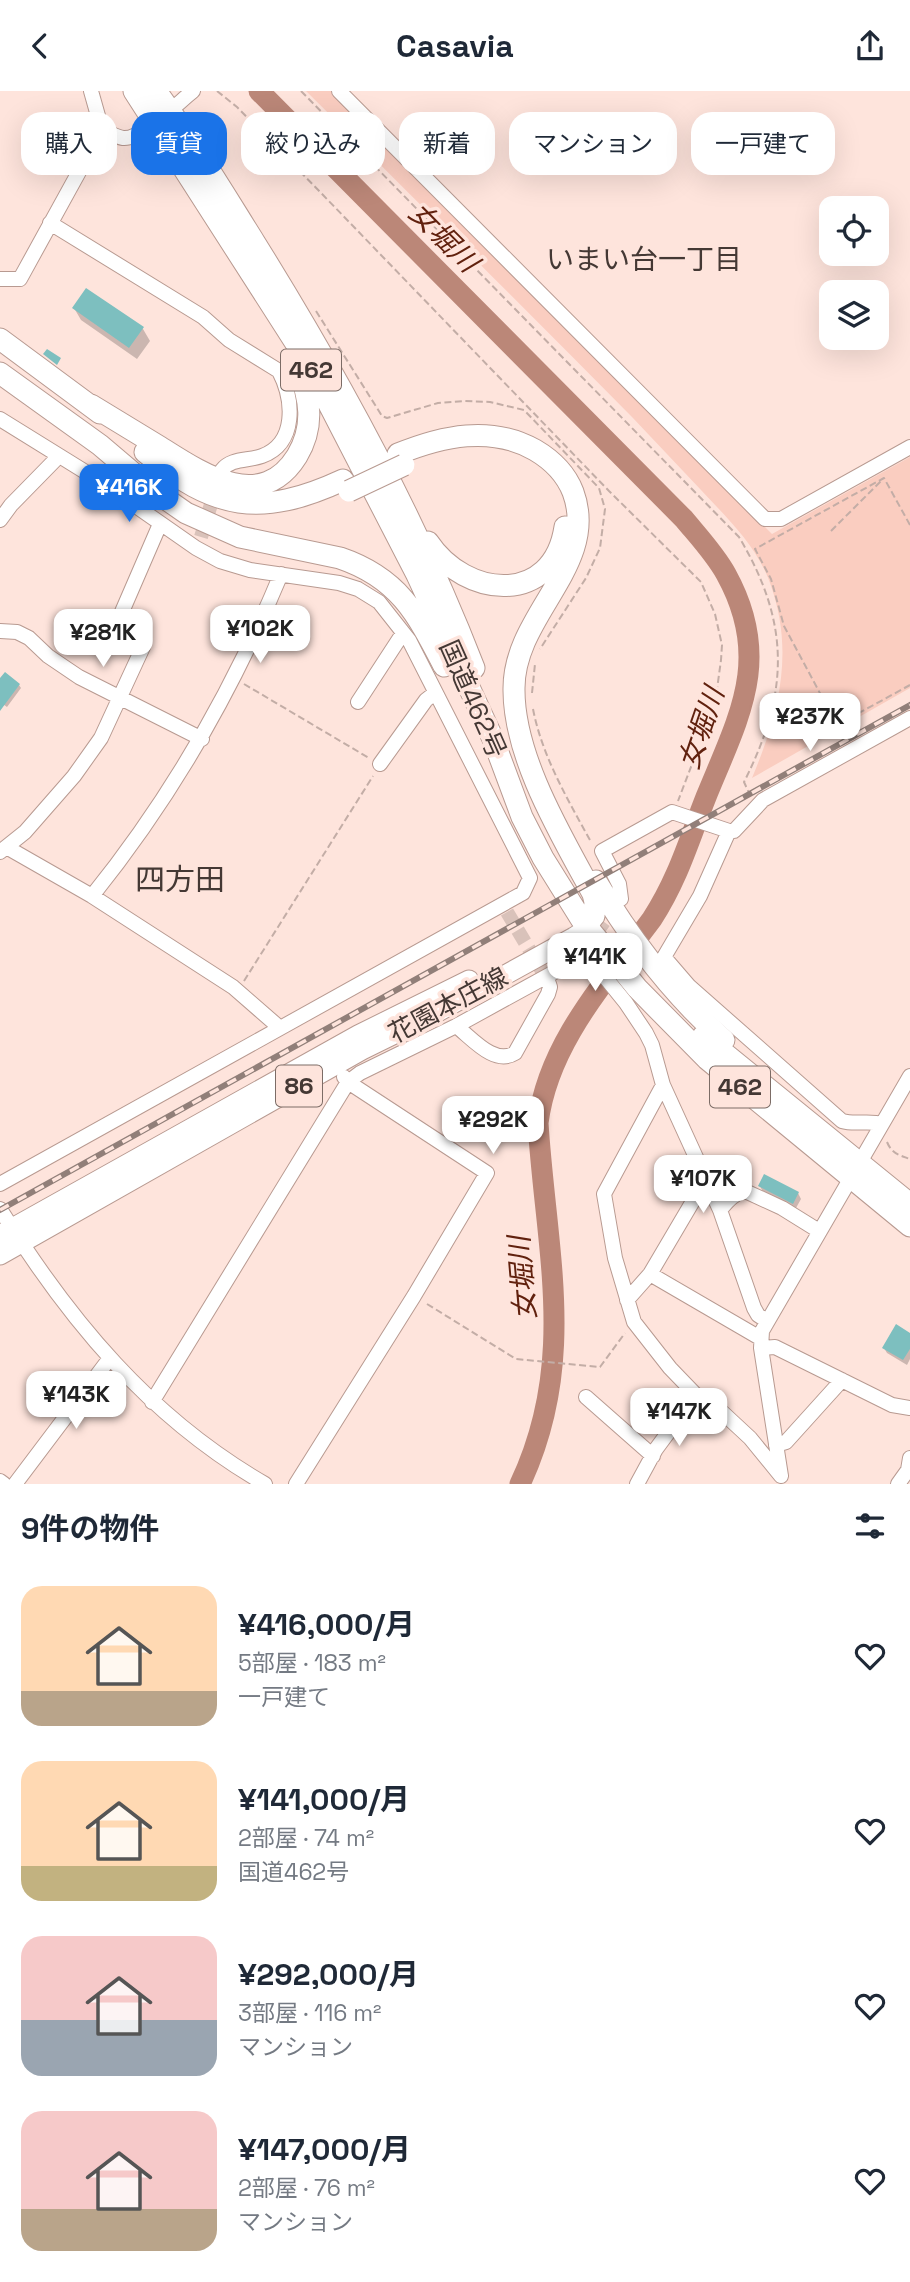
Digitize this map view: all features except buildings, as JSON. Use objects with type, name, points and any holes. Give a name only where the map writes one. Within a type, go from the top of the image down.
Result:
[{"type":"highway","name":"国道462号","points":[[134,91],[158,112]]},
{"type":"highway","name":"国道462号","points":[[156,91],[161,112]]},
{"type":"highway","name":"国道462号","points":[[195,175],[237,253],[304,356],[387,513],[493,739],[522,817],[543,858],[588,921],[684,1036],[732,1080],[856,1169],[910,1204]]},
{"type":"highway","name":"国道462号","points":[[207,175],[283,276],[374,450],[454,614],[474,668],[511,748],[532,812],[588,921]]},
{"type":"highway","points":[[0,339],[91,405],[193,468],[218,481],[242,485],[265,482],[287,468],[302,447],[310,418],[307,394],[298,367],[237,253]]},
{"type":"highway","points":[[328,363],[373,436],[426,540],[454,571],[479,583],[505,586],[530,579],[549,564],[556,554],[565,529],[563,503],[551,479],[530,462],[503,451],[474,448],[401,460]]},
{"type":"highway","points":[[0,373],[100,445],[153,490],[205,523],[240,537],[348,561],[391,585],[407,602],[425,629],[522,817]]},
{"type":"highway","points":[[91,405],[158,462],[191,484],[222,499],[238,503],[270,504],[346,486]]},
{"type":"highway","points":[[100,445],[202,504],[233,515],[265,516],[298,511],[401,460],[429,443],[453,437],[479,435],[503,438],[527,445],[553,462],[572,489],[579,519],[575,548],[568,565],[528,631],[517,660],[515,706],[523,742],[539,790],[593,894],[595,902],[588,921]]},
{"type":"highway","points":[[523,742],[559,815],[607,942],[640,984]]},
{"type":"highway","name":"国道462号","points":[[640,984],[703,1022],[785,1093],[798,1115],[856,1169],[910,1226]]},
{"type":"main road","name":"花園本庄線","points":[[11,1235],[425,1019],[588,921]]},
{"type":"main road","name":"花園本庄線","points":[[0,1255],[11,1235],[358,1035],[588,921]]},
{"type":"street","points":[[91,91],[97,112]]},
{"type":"street","points":[[166,112],[193,91]]},
{"type":"street","points":[[340,91],[765,519],[781,519],[910,447]]},
{"type":"street","points":[[0,279],[20,279],[77,175]]},
{"type":"street","points":[[50,223],[202,317],[229,340],[279,371],[289,408],[286,435],[275,450],[260,457],[231,462],[222,470]]},
{"type":"street","points":[[0,418],[100,481],[160,524],[198,543],[220,561],[250,570],[339,583],[358,589],[379,602],[403,632],[530,878],[523,893],[505,908],[279,1028],[0,1184]]},
{"type":"street","points":[[0,520],[59,456]]},
{"type":"street","points":[[160,524],[114,628],[143,647],[101,738],[74,776],[26,832],[4,850],[92,896],[238,991],[279,1028]]},
{"type":"street","points":[[92,896],[118,864],[202,739],[257,632],[281,574]]},
{"type":"street","points":[[0,631],[17,632],[29,638],[48,656],[79,677],[202,739]]},
{"type":"street","points":[[358,702],[403,632]]},
{"type":"street","points":[[380,764],[426,700],[435,693]]},
{"type":"street","points":[[621,899],[619,884],[602,851],[670,812],[727,831],[737,829],[763,800],[910,718]]},
{"type":"street","points":[[727,831],[700,896],[663,957],[689,986],[842,1121],[871,1121],[882,1124]]},
{"type":"street","points":[[152,1402],[348,1082],[360,1073],[456,1026],[575,959],[587,958],[607,942]]},
{"type":"street","points":[[456,1026],[496,1057],[506,1058],[515,1053],[549,984],[566,973]]},
{"type":"street","points":[[640,984],[663,1085],[720,1210],[754,1308],[758,1315],[767,1321]]},
{"type":"street","points":[[296,1484],[414,1296],[487,1173],[348,1082],[337,1064]]},
{"type":"street","points":[[781,1480],[761,1343],[767,1321],[910,1076]]},
{"type":"street","points":[[663,1085],[604,1194],[615,1258],[627,1300],[634,1322],[670,1369],[695,1395],[722,1412],[750,1438],[781,1480]]},
{"type":"street","points":[[627,1300],[650,1274],[696,1196],[707,1186]]},
{"type":"street","points":[[720,1210],[733,1197],[745,1191],[782,1208],[819,1231]]},
{"type":"street","points":[[0,1209],[11,1235],[110,1358],[152,1402],[212,1451],[265,1484]]},
{"type":"street","points":[[650,1274],[761,1343],[775,1347],[892,1405],[910,1408]]},
{"type":"street","points":[[15,1484],[110,1358]]},
{"type":"street","points":[[776,1445],[786,1442],[842,1380]]},
{"type":"street","points":[[636,1484],[695,1395]]},
{"type":"street","points":[[586,1397],[653,1456]]},
{"type":"street","points":[[898,1484],[909,1467]]},
{"type":"path","points":[[301,91],[739,537],[755,564],[765,589],[777,636],[776,694],[757,755],[744,782],[755,807]]},
{"type":"path","points":[[317,312],[377,414],[387,418],[438,403],[464,401],[524,410],[591,477],[603,496],[605,509],[600,548],[586,578],[538,654],[532,692]]},
{"type":"path","points":[[532,409],[534,418]]},
{"type":"path","points":[[591,477],[599,481]]},
{"type":"path","points":[[884,478],[910,525]]},
{"type":"path","points":[[831,531],[884,478]]},
{"type":"path","points":[[884,478],[755,549],[771,579],[784,626],[837,725],[910,685]]},
{"type":"path","points":[[233,678],[380,764],[238,991]]},
{"type":"path","points":[[532,705],[540,736],[563,791],[591,842],[602,851]]},
{"type":"path","points":[[882,1124],[887,1129],[886,1140],[890,1150],[910,1159]]},
{"type":"path","points":[[414,1296],[516,1359],[527,1361],[600,1367],[634,1322]]},
{"type":"shaded area","points":[[306,91],[331,91],[352,112],[327,112]]},
{"type":"shaded area","points":[[385,145],[399,159],[399,175],[415,175],[772,534],[910,457],[910,688],[752,778],[776,706],[782,658],[778,609],[770,583],[757,557],[731,522],[632,417],[385,170]]},
{"type":"waterway","name":"女堀川","points":[[259,91],[684,519],[712,552],[726,574],[740,605],[747,633],[749,661],[739,713],[676,874],[652,919],[598,990],[566,1040],[544,1094],[538,1123],[554,1305],[553,1349],[548,1394],[538,1438],[520,1484]]},
{"type":"tunnel","points":[[201,537],[216,488]]},
{"type":"tunnel","points":[[571,967],[617,904]]},
{"type":"tunnel","points":[[507,912],[548,981]]},
{"type":"railway","points":[[0,1210],[910,705]]},
{"type":"district","name":"いまい台一丁目","points":[[644,259]]},
{"type":"district","name":"四方田","points":[[180,880]]}]
